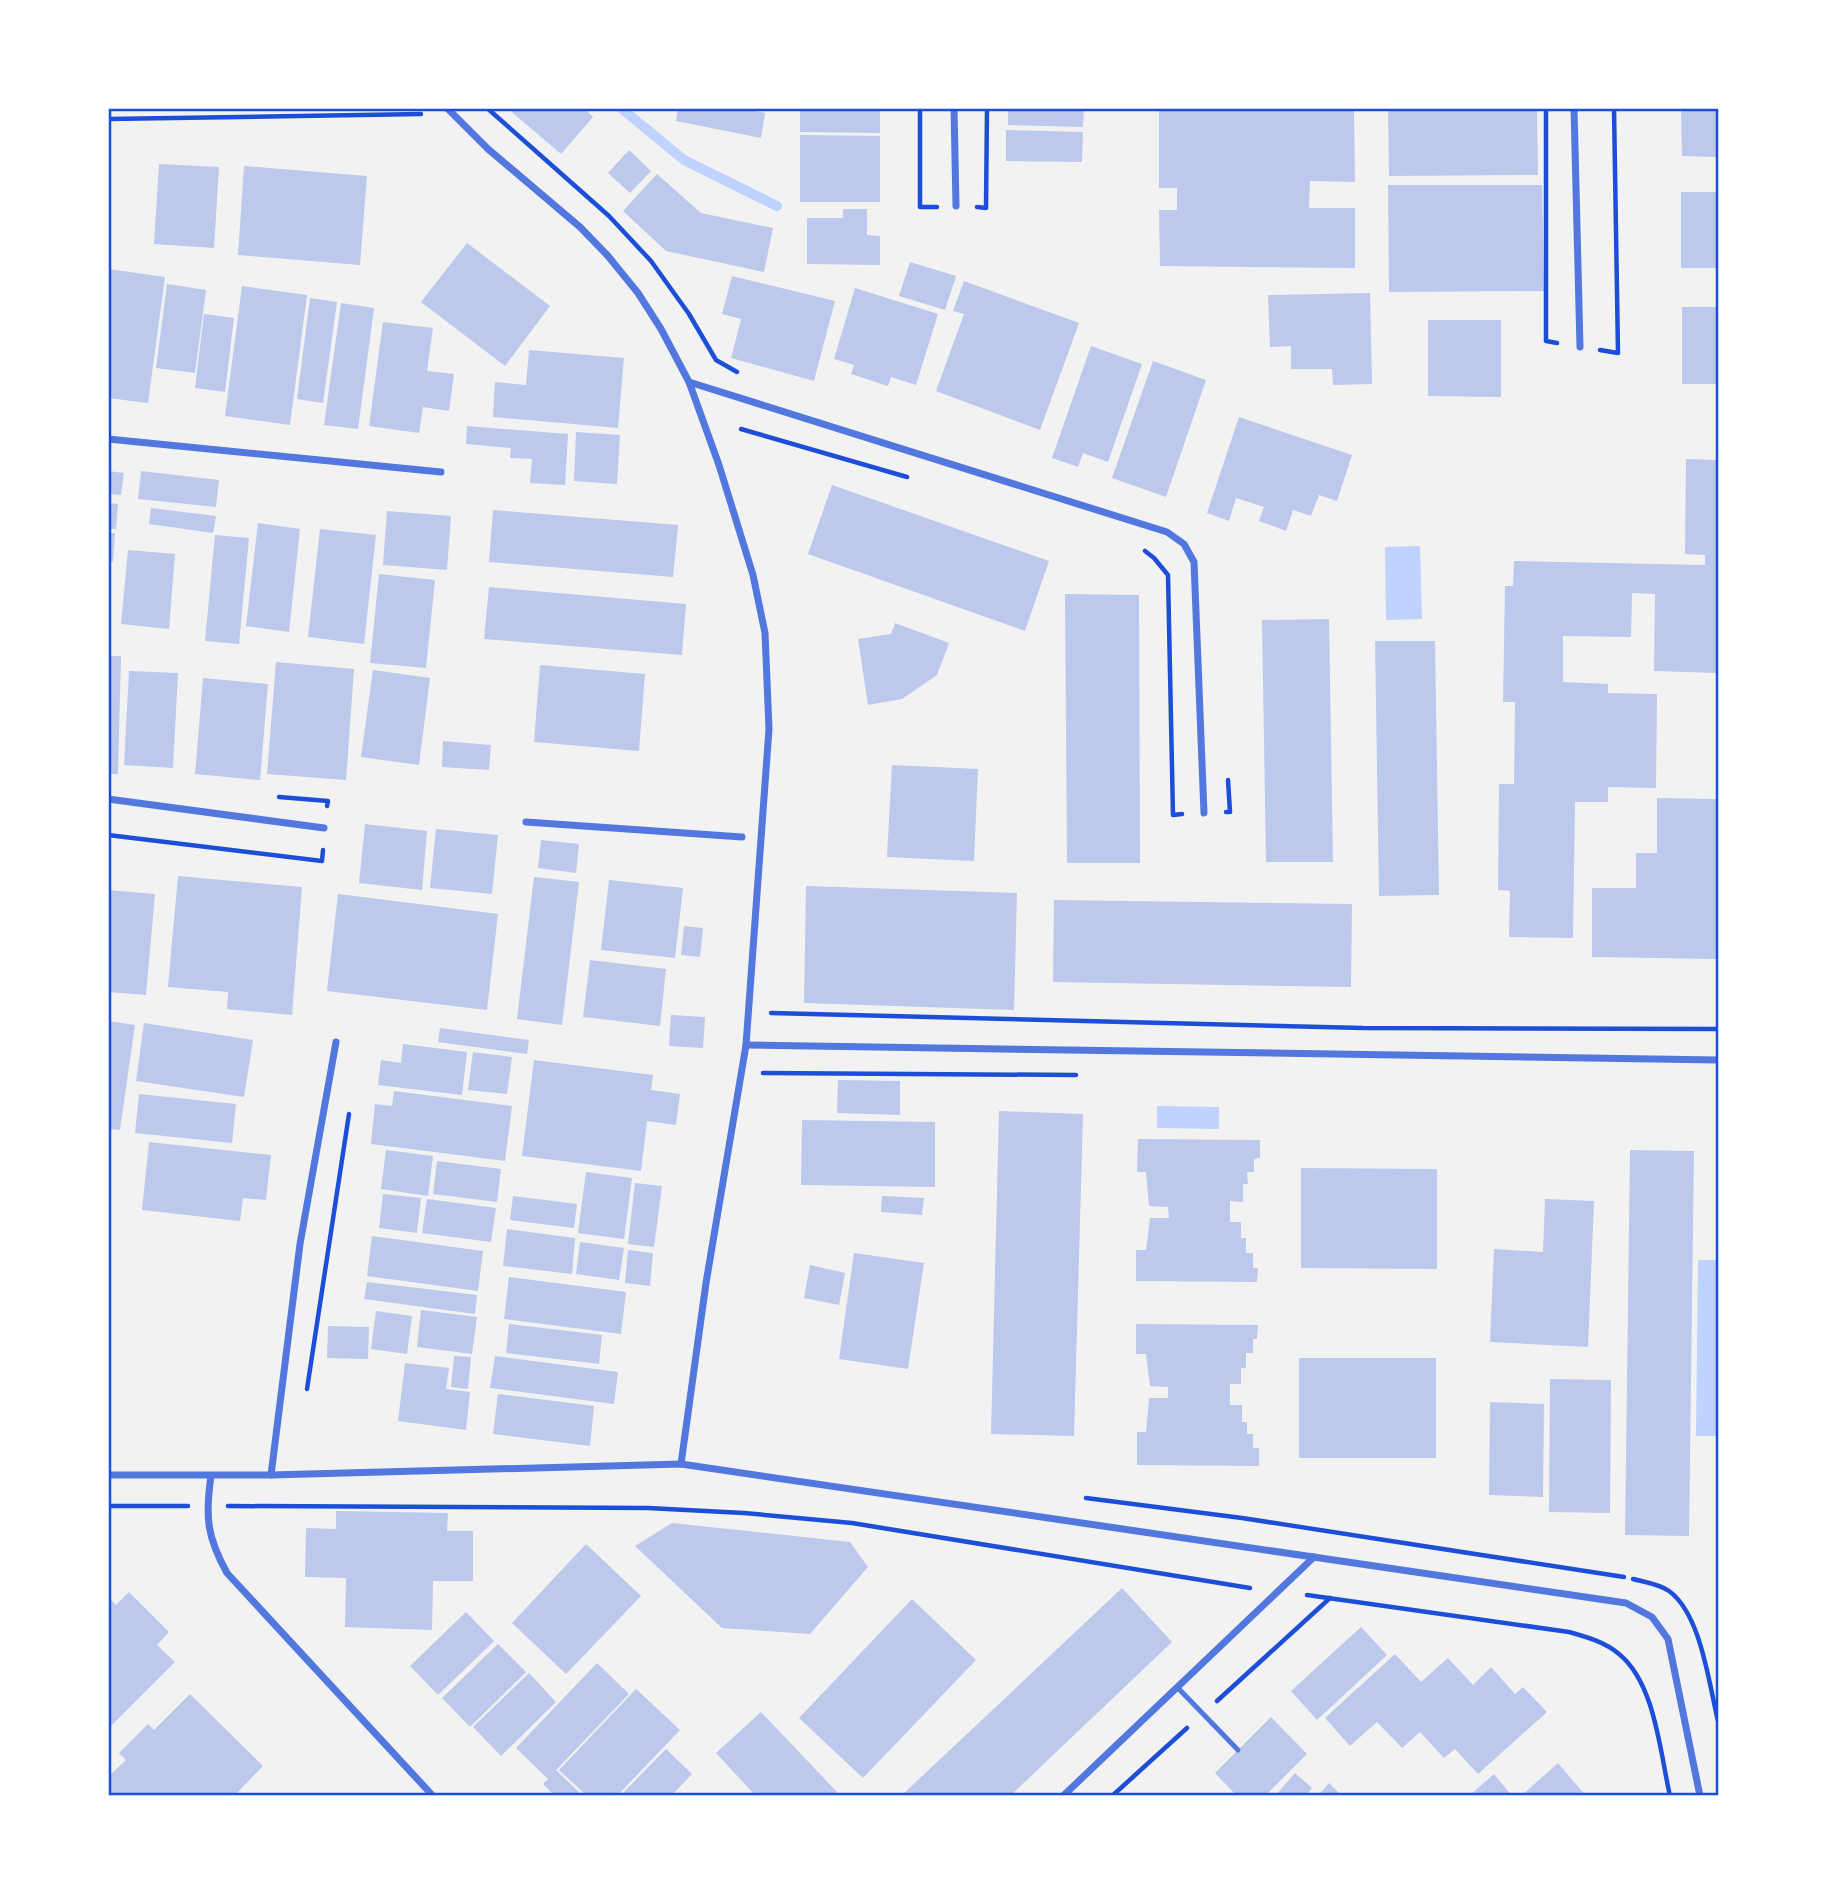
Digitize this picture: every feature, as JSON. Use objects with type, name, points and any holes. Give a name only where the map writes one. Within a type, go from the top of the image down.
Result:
[{"type":"street","points":[[447,108],[488,149],[580,227],[608,256],[643,302],[689,382],[736,515],[765,633],[769,729],[746,1045],[706,1283],[681,1464]]},
{"type":"street","points":[[954,108],[956,206]]},
{"type":"street","points":[[1574,108],[1580,347]]},
{"type":"street","points":[[689,382],[1167,532],[1184,544],[1194,562],[1204,813]]},
{"type":"street","points":[[108,439],[441,472]]},
{"type":"street","points":[[108,799],[324,828]]},
{"type":"street","points":[[527,822],[742,837]]},
{"type":"street","points":[[271,1475],[300,1244],[335,1042]]},
{"type":"street","points":[[746,1045],[1718,1060]]},
{"type":"street","points":[[108,1475],[271,1475],[681,1464],[1626,1603],[1653,1617],[1668,1639],[1700,1796]]},
{"type":"street","points":[[211,1476],[207,1506],[214,1548],[227,1573],[433,1796]]},
{"type":"street","points":[[1063,1796],[1314,1557]]},
{"type":"lane","points":[[1177,1687],[1238,1750]]},
{"type":"path","points":[[920,108],[920,207],[986,208],[987,108]]},
{"type":"path","points":[[1546,108],[1546,341],[1618,353],[1614,108]]},
{"type":"path","points":[[108,119],[421,114]]},
{"type":"path","points":[[716,360],[747,375]]},
{"type":"path","points":[[741,429],[911,478]]},
{"type":"path","points":[[1144,550],[1168,575],[1173,815],[1230,812],[1228,770]]},
{"type":"path","points":[[108,835],[322,861],[324,828]]},
{"type":"path","points":[[748,1012],[1363,1028],[1718,1029]]},
{"type":"path","points":[[306,1401],[349,1112]]},
{"type":"path","points":[[108,1506],[648,1508],[744,1513],[852,1523],[1277,1592],[1569,1632],[1596,1640],[1619,1653],[1647,1691],[1670,1796]]},
{"type":"path","points":[[1112,1796],[1330,1598]]},
{"type":"water","points":[[1420,546],[1422,619],[1386,620],[1385,547]]},
{"type":"water","points":[[1157,1106],[1219,1107],[1219,1129],[1157,1128]]},
{"type":"water","points":[[1698,1260],[1718,1260],[1718,1436],[1696,1436]]},
{"type":"building","points":[[507,108],[584,108],[593,117],[561,154]]},
{"type":"building","points":[[678,108],[742,108],[765,113],[761,138],[676,121]]},
{"type":"building","points":[[800,108],[880,108],[880,133],[800,132]]},
{"type":"building","points":[[1008,108],[1084,108],[1083,127],[1008,125]]},
{"type":"building","points":[[1159,108],[1354,110],[1355,182],[1310,181],[1309,208],[1355,208],[1355,268],[1160,266],[1159,210],[1177,210],[1177,188],[1159,188]]},
{"type":"building","points":[[1388,108],[1537,108],[1538,175],[1389,176]]},
{"type":"building","points":[[1681,108],[1718,108],[1718,157],[1682,156]]},
{"type":"building","points":[[1006,130],[1083,132],[1082,162],[1006,161]]},
{"type":"building","points":[[800,135],[880,136],[880,202],[800,202]]},
{"type":"building","points":[[629,150],[651,171],[630,193],[608,173]]},
{"type":"building","points":[[159,164],[219,167],[214,248],[154,244]]},
{"type":"building","points":[[244,166],[367,176],[360,265],[238,255]]},
{"type":"building","points":[[657,174],[701,213],[773,228],[764,272],[666,251],[623,211]]},
{"type":"building","points":[[1388,185],[1542,185],[1544,291],[1389,292]]},
{"type":"building","points":[[1681,192],[1718,192],[1718,268],[1681,268]]},
{"type":"building","points":[[843,209],[867,209],[867,235],[880,236],[880,265],[807,264],[807,218],[843,218]]},
{"type":"building","points":[[467,243],[550,306],[505,366],[421,302]]},
{"type":"building","points":[[910,262],[956,276],[945,310],[899,296]]},
{"type":"building","points":[[108,269],[165,277],[148,403],[108,398]]},
{"type":"building","points":[[732,276],[835,301],[814,381],[731,358],[741,319],[722,314]]},
{"type":"building","points":[[964,281],[1079,323],[1040,430],[936,391],[964,314],[953,311]]},
{"type":"building","points":[[167,284],[206,290],[195,373],[156,368]]},
{"type":"building","points":[[242,286],[307,295],[290,425],[225,416]]},
{"type":"building","points":[[855,288],[938,314],[916,385],[891,377],[888,386],[851,374],[854,365],[834,359]]},
{"type":"building","points":[[1370,293],[1372,384],[1333,385],[1332,369],[1291,369],[1291,346],[1270,347],[1268,295]]},
{"type":"building","points":[[310,298],[337,302],[323,403],[297,399]]},
{"type":"building","points":[[341,303],[374,308],[358,429],[324,425]]},
{"type":"building","points":[[1682,307],[1718,307],[1718,384],[1682,384]]},
{"type":"building","points":[[204,314],[234,318],[225,392],[195,388]]},
{"type":"building","points":[[1428,320],[1501,320],[1501,397],[1428,396]]},
{"type":"building","points":[[383,322],[433,328],[427,371],[454,374],[449,411],[423,407],[419,433],[369,426]]},
{"type":"building","points":[[1091,346],[1142,364],[1108,462],[1083,453],[1078,467],[1052,458]]},
{"type":"building","points":[[529,350],[624,358],[618,428],[493,417],[495,382],[526,385]]},
{"type":"building","points":[[1153,361],[1206,380],[1166,497],[1112,478]]},
{"type":"building","points":[[1239,417],[1352,455],[1337,501],[1319,495],[1311,516],[1293,510],[1286,531],[1259,521],[1264,507],[1236,498],[1229,521],[1207,513]]},
{"type":"building","points":[[467,426],[568,434],[565,485],[530,483],[532,459],[510,458],[511,448],[466,444]]},
{"type":"building","points":[[576,432],[620,435],[617,484],[574,481]]},
{"type":"building","points":[[1686,459],[1718,460],[1718,673],[1654,671],[1655,594],[1632,593],[1631,637],[1563,636],[1563,682],[1608,684],[1608,693],[1657,694],[1656,788],[1608,787],[1608,802],[1575,802],[1573,938],[1509,937],[1510,891],[1498,890],[1499,784],[1514,784],[1515,702],[1503,702],[1505,586],[1513,586],[1514,561],[1705,565],[1705,555],[1685,554]]},
{"type":"building","points":[[108,471],[124,473],[121,495],[108,494]]},
{"type":"building","points":[[141,471],[219,480],[216,507],[138,499]]},
{"type":"building","points":[[832,485],[1049,561],[1025,631],[808,554]]},
{"type":"building","points":[[108,503],[118,504],[116,529],[108,529]]},
{"type":"building","points":[[151,508],[216,516],[213,533],[149,524]]},
{"type":"building","points":[[493,510],[678,525],[673,577],[489,562]]},
{"type":"building","points":[[387,511],[451,516],[447,570],[383,565]]},
{"type":"building","points":[[258,523],[300,529],[289,632],[246,626]]},
{"type":"building","points":[[320,529],[376,535],[364,644],[308,637]]},
{"type":"building","points":[[108,533],[115,533],[113,562],[108,562]]},
{"type":"building","points":[[215,535],[249,538],[239,644],[205,641]]},
{"type":"building","points":[[128,550],[175,554],[169,629],[121,624]]},
{"type":"building","points":[[379,574],[435,580],[426,668],[370,663]]},
{"type":"building","points":[[489,587],[686,604],[682,655],[484,639]]},
{"type":"building","points":[[1065,594],[1139,595],[1140,863],[1067,863]]},
{"type":"building","points":[[1329,619],[1333,862],[1266,862],[1262,620]]},
{"type":"building","points":[[895,623],[949,643],[937,675],[902,699],[868,705],[858,639],[891,634]]},
{"type":"building","points":[[1375,641],[1435,641],[1439,895],[1379,896]]},
{"type":"building","points":[[108,656],[121,656],[118,774],[108,774]]},
{"type":"building","points":[[276,662],[354,669],[346,780],[267,774]]},
{"type":"building","points":[[540,665],[645,674],[639,751],[534,742]]},
{"type":"building","points":[[373,670],[430,678],[419,765],[361,757]]},
{"type":"building","points":[[129,671],[178,673],[173,768],[124,765]]},
{"type":"building","points":[[203,678],[268,684],[260,780],[195,774]]},
{"type":"building","points":[[443,741],[491,745],[489,770],[442,767]]},
{"type":"building","points":[[892,765],[978,769],[974,861],[887,857]]},
{"type":"building","points":[[1657,798],[1718,799],[1718,959],[1592,957],[1592,888],[1636,888],[1636,853],[1657,853]]},
{"type":"building","points":[[365,824],[427,831],[422,890],[359,883]]},
{"type":"building","points":[[436,829],[498,835],[492,894],[430,888]]},
{"type":"building","points":[[541,840],[579,844],[576,873],[538,868]]},
{"type":"building","points":[[178,876],[302,887],[292,1015],[227,1009],[228,992],[168,987]]},
{"type":"building","points":[[534,877],[579,882],[562,1025],[517,1019]]},
{"type":"building","points":[[609,880],[683,888],[675,958],[601,950]]},
{"type":"building","points":[[806,886],[1017,893],[1014,1010],[804,1003]]},
{"type":"building","points":[[108,890],[155,894],[146,995],[108,992]]},
{"type":"building","points":[[338,894],[498,914],[487,1010],[327,991]]},
{"type":"building","points":[[1054,900],[1352,904],[1351,987],[1053,982]]},
{"type":"building","points":[[684,926],[703,928],[700,957],[681,955]]},
{"type":"building","points":[[590,960],[666,969],[660,1026],[583,1017]]},
{"type":"building","points":[[671,1015],[705,1017],[703,1048],[669,1046]]},
{"type":"building","points":[[108,1021],[135,1025],[120,1130],[108,1129]]},
{"type":"building","points":[[144,1023],[253,1040],[244,1097],[136,1081]]},
{"type":"building","points":[[440,1028],[529,1040],[527,1054],[438,1042]]},
{"type":"building","points":[[403,1044],[467,1052],[462,1095],[378,1085],[381,1060],[401,1063]]},
{"type":"building","points":[[473,1052],[512,1057],[507,1094],[468,1090]]},
{"type":"building","points":[[534,1060],[653,1075],[651,1090],[680,1094],[676,1125],[647,1121],[641,1171],[522,1156]]},
{"type":"building","points":[[838,1080],[900,1081],[900,1115],[837,1113]]},
{"type":"building","points":[[394,1091],[512,1106],[505,1161],[371,1144],[375,1104],[392,1106]]},
{"type":"building","points":[[139,1094],[236,1104],[232,1143],[135,1133]]},
{"type":"building","points":[[999,1111],[1083,1114],[1074,1436],[991,1434]]},
{"type":"building","points":[[802,1120],[935,1122],[935,1187],[801,1185]]},
{"type":"building","points":[[1138,1139],[1260,1140],[1260,1158],[1254,1159],[1254,1172],[1247,1172],[1248,1184],[1243,1184],[1243,1202],[1230,1201],[1230,1222],[1241,1222],[1241,1238],[1246,1238],[1246,1253],[1253,1253],[1253,1268],[1258,1268],[1257,1282],[1136,1281],[1136,1250],[1146,1250],[1150,1218],[1169,1218],[1168,1207],[1149,1206],[1146,1172],[1137,1172]]},
{"type":"building","points":[[149,1142],[271,1155],[266,1200],[243,1198],[240,1221],[142,1210]]},
{"type":"building","points":[[386,1150],[433,1156],[428,1196],[381,1189]]},
{"type":"building","points":[[1630,1150],[1694,1151],[1689,1536],[1625,1535]]},
{"type":"building","points":[[437,1161],[501,1169],[497,1202],[433,1194]]},
{"type":"building","points":[[1301,1168],[1437,1169],[1437,1269],[1301,1268]]},
{"type":"building","points":[[586,1172],[632,1178],[624,1239],[578,1233]]},
{"type":"building","points":[[635,1183],[662,1186],[654,1247],[628,1244]]},
{"type":"building","points":[[383,1194],[421,1198],[417,1233],[379,1228]]},
{"type":"building","points":[[513,1196],[577,1204],[574,1228],[510,1220]]},
{"type":"building","points":[[882,1196],[924,1198],[922,1215],[881,1212]]},
{"type":"building","points":[[427,1199],[496,1208],[491,1242],[422,1233]]},
{"type":"building","points":[[1545,1199],[1594,1201],[1588,1347],[1490,1342],[1494,1249],[1543,1252]]},
{"type":"building","points":[[507,1229],[575,1238],[572,1274],[503,1266]]},
{"type":"building","points":[[372,1236],[483,1251],[478,1291],[367,1276]]},
{"type":"building","points":[[580,1242],[624,1248],[619,1280],[576,1274]]},
{"type":"building","points":[[628,1250],[653,1253],[650,1286],[625,1283]]},
{"type":"building","points":[[854,1253],[924,1263],[908,1369],[839,1359]]},
{"type":"building","points":[[810,1265],[845,1273],[839,1305],[804,1298]]},
{"type":"building","points":[[509,1277],[626,1292],[621,1334],[504,1319]]},
{"type":"building","points":[[367,1282],[477,1295],[475,1314],[364,1299]]},
{"type":"building","points":[[421,1310],[477,1317],[472,1354],[417,1347]]},
{"type":"building","points":[[376,1311],[412,1316],[407,1354],[371,1349]]},
{"type":"building","points":[[509,1324],[602,1335],[599,1364],[506,1353]]},
{"type":"building","points":[[1136,1324],[1258,1325],[1257,1339],[1253,1339],[1253,1353],[1246,1353],[1246,1368],[1241,1368],[1241,1384],[1230,1384],[1230,1405],[1242,1405],[1242,1422],[1247,1422],[1247,1434],[1253,1434],[1253,1448],[1259,1448],[1259,1466],[1137,1465],[1137,1432],[1146,1432],[1149,1398],[1168,1398],[1168,1387],[1150,1386],[1146,1354],[1136,1354]]},
{"type":"building","points":[[328,1326],[369,1327],[368,1359],[327,1358]]},
{"type":"building","points":[[454,1356],[471,1357],[468,1389],[451,1387]]},
{"type":"building","points":[[495,1356],[618,1372],[614,1404],[490,1388]]},
{"type":"building","points":[[1299,1358],[1436,1358],[1436,1458],[1299,1458]]},
{"type":"building","points":[[405,1363],[449,1368],[446,1389],[470,1392],[466,1430],[398,1421]]},
{"type":"building","points":[[1550,1379],[1611,1380],[1610,1513],[1549,1512]]},
{"type":"building","points":[[498,1394],[594,1406],[590,1446],[493,1434]]},
{"type":"building","points":[[1490,1402],[1544,1404],[1543,1497],[1489,1495]]},
{"type":"building","points":[[336,1511],[448,1513],[447,1531],[473,1531],[473,1581],[433,1581],[432,1630],[345,1627],[346,1578],[305,1577],[306,1528],[336,1529]]},
{"type":"building","points":[[672,1523],[850,1542],[868,1567],[810,1634],[722,1628],[635,1546]]},
{"type":"building","points":[[586,1544],[641,1596],[566,1674],[512,1623]]},
{"type":"building","points":[[1122,1588],[1172,1642],[1010,1796],[901,1796]]},
{"type":"building","points":[[129,1592],[169,1632],[157,1645],[175,1662],[108,1729],[108,1597],[116,1605]]},
{"type":"building","points":[[912,1599],[976,1660],[863,1778],[799,1718]]},
{"type":"building","points":[[466,1612],[494,1641],[438,1695],[410,1666]]},
{"type":"building","points":[[1361,1627],[1387,1655],[1317,1720],[1291,1691]]},
{"type":"building","points":[[498,1644],[526,1672],[470,1727],[442,1698]]},
{"type":"building","points":[[1395,1654],[1421,1682],[1448,1658],[1473,1685],[1491,1667],[1515,1694],[1523,1687],[1547,1712],[1478,1774],[1455,1749],[1444,1758],[1420,1732],[1402,1748],[1377,1722],[1350,1746],[1325,1718]]},
{"type":"building","points":[[597,1663],[629,1694],[556,1770],[583,1796],[555,1796],[543,1784],[548,1779],[516,1748]]},
{"type":"building","points":[[529,1673],[556,1702],[501,1756],[473,1727]]},
{"type":"building","points":[[636,1689],[680,1730],[617,1796],[587,1796],[559,1770]]},
{"type":"building","points":[[190,1694],[263,1766],[234,1796],[108,1796],[108,1777],[126,1760],[119,1753],[148,1724],[154,1730]]},
{"type":"building","points":[[761,1712],[837,1792],[833,1796],[756,1796],[716,1753]]},
{"type":"building","points":[[1271,1717],[1307,1754],[1265,1796],[1237,1796],[1215,1773]]},
{"type":"building","points":[[666,1749],[692,1774],[671,1796],[620,1796]]},
{"type":"building","points":[[1558,1763],[1586,1796],[1521,1796]]},
{"type":"building","points":[[1295,1773],[1312,1788],[1306,1796],[1275,1796]]},
{"type":"building","points":[[1494,1774],[1512,1796],[1469,1796]]},
{"type":"building","points":[[1329,1783],[1342,1796],[1318,1796]]},
{"type":"waterway","points":[[621,108],[684,160],[777,206]]}]
